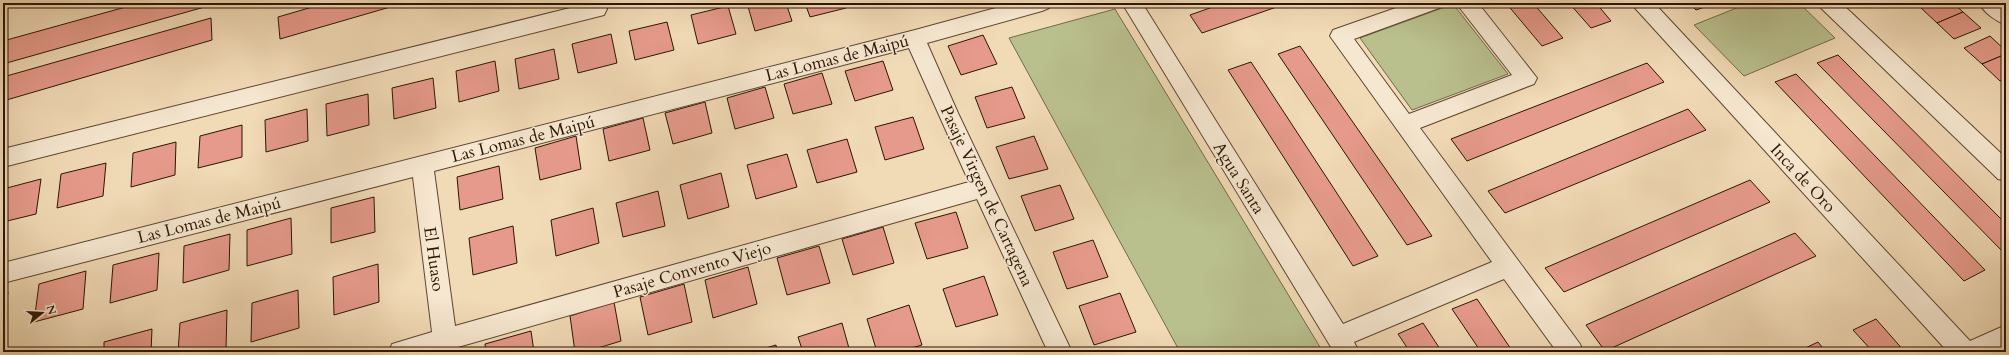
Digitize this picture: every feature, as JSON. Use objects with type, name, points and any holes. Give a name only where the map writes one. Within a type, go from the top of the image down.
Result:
[{"type":"street","name":"Las Lomas de Maipú","points":[[3,273],[915,38],[1042,3]]},
{"type":"street","name":"Agua Santa","points":[[1132,3],[1342,345]]},
{"type":"street","points":[[1432,3],[1340,36],[1571,352]]},
{"type":"street","points":[[1405,125],[1527,78],[1466,3]]},
{"type":"street","name":"Inca de Oro","points":[[1642,3],[1964,352]]},
{"type":"street","points":[[1828,3],[2006,172]]},
{"type":"street","points":[[1989,3],[2006,17]]},
{"type":"street","points":[[3,158],[559,11],[597,9]]},
{"type":"street","name":"Pasaje Virgen de Cartagena","points":[[915,38],[1060,352]]},
{"type":"street","name":"El Huaso","points":[[422,165],[446,346]]},
{"type":"street","name":"Pasaje Convento Viejo","points":[[401,352],[446,346],[983,188]]},
{"type":"street","points":[[1342,345],[1508,266]]},
{"type":"street","points":[[1971,352],[2006,336]]},
{"type":"green space","points":[[1749,3],[1799,3],[1835,38],[1744,76],[1694,25]]},
{"type":"green space","points":[[1453,4],[1508,74],[1412,110],[1360,38]]},
{"type":"green space","points":[[1115,9],[1323,352],[1180,352],[1009,38]]},
{"type":"building","points":[[140,3],[207,3],[208,6],[3,64],[3,41]]},
{"type":"building","points":[[326,3],[404,3],[280,39],[278,17]]},
{"type":"building","points":[[747,3],[786,3],[792,21],[755,31]]},
{"type":"building","points":[[805,3],[845,3],[846,8],[810,17]]},
{"type":"building","points":[[1224,3],[1288,3],[1202,33],[1190,15]]},
{"type":"building","points":[[1506,3],[1533,3],[1563,38],[1542,46]]},
{"type":"building","points":[[1569,3],[1596,3],[1611,21],[1591,28]]},
{"type":"building","points":[[1689,3],[1716,3],[1696,10]]},
{"type":"building","points":[[1931,3],[1953,3],[1963,12],[1937,23],[1920,7]]},
{"type":"building","points":[[728,6],[736,34],[698,44],[691,15]]},
{"type":"building","points":[[1963,12],[1981,28],[1954,39],[1937,23]]},
{"type":"building","points":[[211,18],[212,40],[3,101],[3,77]]},
{"type":"building","points":[[667,22],[674,50],[635,60],[629,31]]},
{"type":"building","points":[[611,34],[617,63],[578,73],[572,44]]},
{"type":"building","points":[[983,35],[997,64],[961,75],[948,46]]},
{"type":"building","points":[[1990,36],[2006,51],[2006,54],[1982,64],[1964,48]]},
{"type":"building","points":[[1300,46],[1432,236],[1407,245],[1278,54]]},
{"type":"building","points":[[554,49],[559,79],[519,89],[515,59]]},
{"type":"building","points":[[2006,54],[2006,78],[2000,81],[1982,64]]},
{"type":"building","points":[[1838,55],[2006,224],[2006,255],[1817,63]]},
{"type":"building","points":[[495,61],[499,91],[459,102],[456,71]]},
{"type":"building","points":[[883,61],[893,90],[855,101],[845,71]]},
{"type":"building","points":[[1251,62],[1378,256],[1353,266],[1228,70]]},
{"type":"building","points":[[1647,63],[1664,82],[1467,161],[1451,139]]},
{"type":"building","points":[[822,73],[832,104],[793,114],[784,84]]},
{"type":"building","points":[[1796,74],[1985,270],[1964,281],[1775,82]]},
{"type":"building","points":[[433,78],[436,108],[394,119],[392,88]]},
{"type":"building","points":[[765,87],[774,118],[735,129],[727,98]]},
{"type":"building","points":[[1012,87],[1025,118],[987,128],[975,97]]},
{"type":"building","points":[[368,94],[369,125],[327,136],[326,104]]},
{"type":"building","points":[[705,102],[712,133],[673,144],[665,113]]},
{"type":"building","points":[[307,109],[308,141],[266,152],[265,120]]},
{"type":"building","points":[[1688,109],[1706,130],[1505,213],[1488,191]]},
{"type":"building","points":[[913,117],[924,149],[885,160],[875,127]]},
{"type":"building","points":[[643,118],[650,150],[609,161],[603,129]]},
{"type":"building","points":[[242,125],[242,157],[198,168],[200,136]]},
{"type":"building","points":[[576,136],[581,169],[540,180],[535,148]]},
{"type":"building","points":[[1034,136],[1048,169],[1009,179],[996,147]]},
{"type":"building","points":[[847,139],[857,172],[817,183],[807,150]]},
{"type":"building","points":[[176,142],[175,175],[131,187],[133,153]]},
{"type":"building","points":[[787,154],[797,187],[756,199],[747,165]]},
{"type":"building","points":[[106,163],[103,196],[57,208],[61,174]]},
{"type":"building","points":[[499,166],[503,199],[460,210],[457,177]]},
{"type":"building","points":[[721,173],[729,207],[688,219],[680,185]]},
{"type":"building","points":[[41,179],[36,214],[3,222],[3,189]]},
{"type":"building","points":[[1750,180],[1770,202],[1564,292],[1545,268]]},
{"type":"building","points":[[1060,185],[1074,219],[1035,231],[1021,196]]},
{"type":"building","points":[[658,191],[665,226],[623,237],[616,203]]},
{"type":"building","points":[[374,197],[375,232],[331,243],[331,208]]},
{"type":"building","points":[[593,208],[599,243],[556,256],[551,220]]},
{"type":"building","points":[[956,212],[968,248],[927,259],[915,223]]},
{"type":"building","points":[[291,218],[292,254],[247,266],[247,230]]},
{"type":"building","points":[[513,226],[517,263],[473,275],[469,238]]},
{"type":"building","points":[[883,227],[894,263],[853,275],[842,239]]},
{"type":"building","points":[[1795,233],[1816,256],[1605,351],[1586,325]]},
{"type":"building","points":[[230,234],[229,270],[183,283],[184,246]]},
{"type":"building","points":[[1093,240],[1108,277],[1067,289],[1053,252]]},
{"type":"building","points":[[819,246],[830,283],[787,295],[777,258]]},
{"type":"building","points":[[159,253],[157,290],[110,303],[113,265]]},
{"type":"building","points":[[378,264],[379,302],[334,315],[333,277]]},
{"type":"building","points":[[748,267],[757,304],[713,318],[705,280]]},
{"type":"building","points":[[86,271],[83,309],[34,322],[39,284]]},
{"type":"building","points":[[984,276],[998,315],[956,327],[943,289]]},
{"type":"building","points":[[684,284],[692,322],[648,335],[640,297]]},
{"type":"building","points":[[298,290],[299,328],[251,342],[252,303]]},
{"type":"building","points":[[8,292],[3,327],[3,293]]},
{"type":"building","points":[[1120,293],[1136,332],[1094,345],[1079,306]]},
{"type":"building","points":[[1477,299],[1513,352],[1481,352],[1452,309]]},
{"type":"building","points":[[614,302],[621,341],[585,352],[575,352],[570,316]]},
{"type":"building","points":[[909,305],[922,345],[898,352],[877,352],[867,319]]},
{"type":"building","points":[[227,310],[226,349],[215,352],[178,352],[180,323]]},
{"type":"building","points":[[1876,319],[1905,352],[1873,352],[1853,330]]},
{"type":"building","points":[[842,323],[850,352],[803,352],[798,337]]},
{"type":"building","points":[[1423,323],[1442,352],[1410,352],[1398,334]]},
{"type":"building","points":[[152,329],[151,352],[104,352],[104,342]]},
{"type":"building","points":[[531,331],[534,352],[486,352],[485,344]]},
{"type":"building","points":[[1818,342],[1826,352],[1797,352]]},
{"type":"building","points":[[776,345],[777,352],[752,352]]}]
